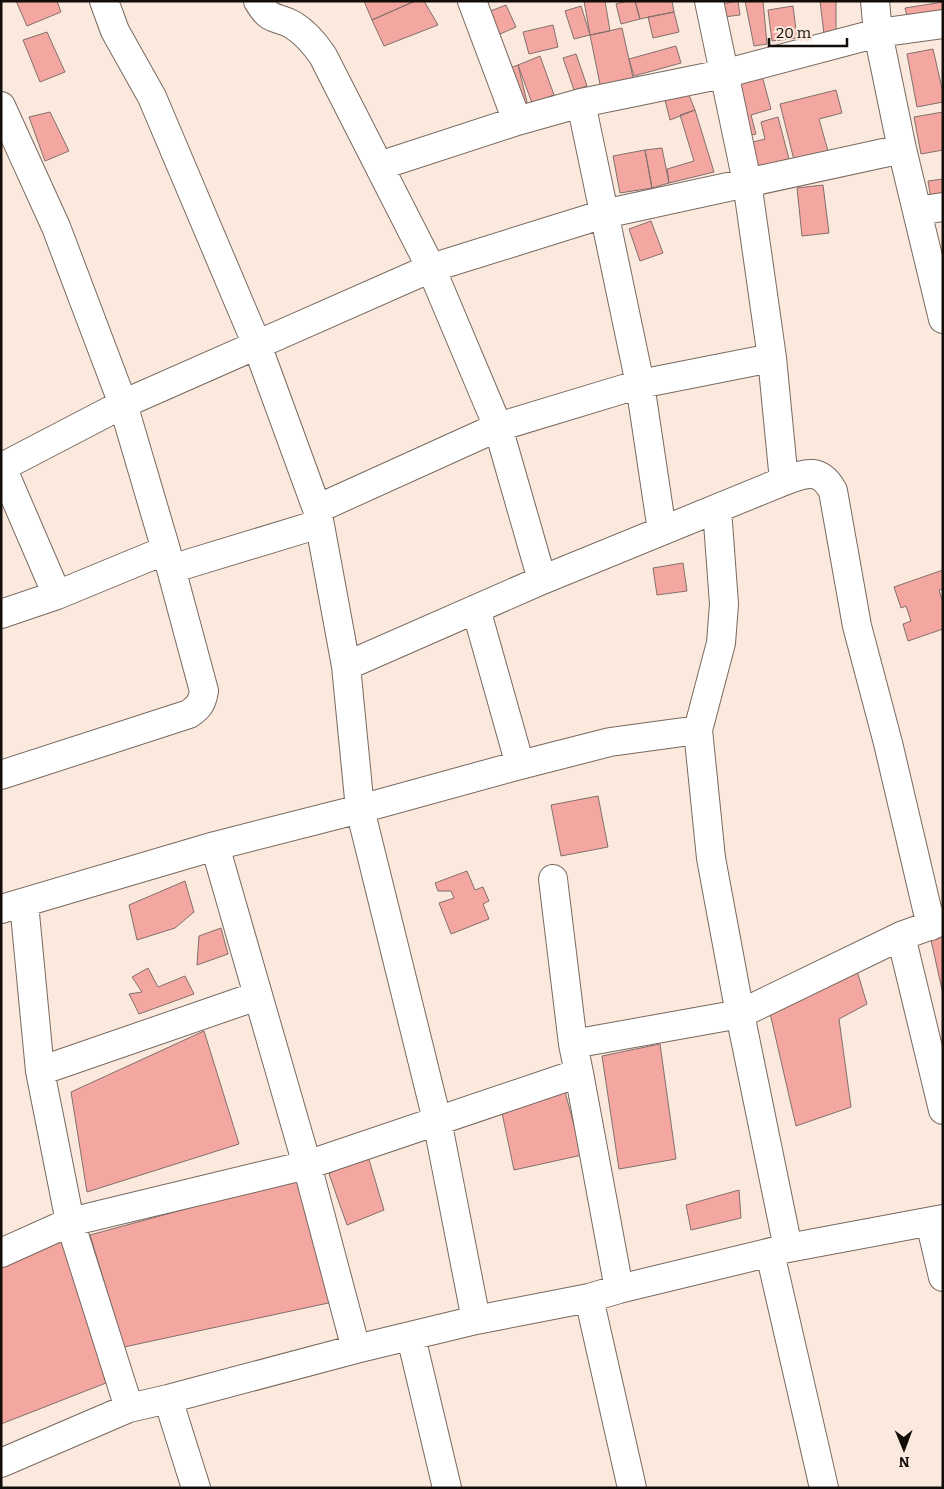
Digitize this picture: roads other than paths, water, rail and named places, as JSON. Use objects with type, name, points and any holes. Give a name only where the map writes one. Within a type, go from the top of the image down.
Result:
[{"type":"street","points":[[104,1],[115,31],[152,97],[257,345],[318,516],[346,666],[360,809],[436,1120],[476,1320]]},
{"type":"street","points":[[258,1],[271,18],[292,24],[313,40],[432,268],[498,428],[542,580]]},
{"type":"street","points":[[472,1],[516,121]]},
{"type":"street","points":[[709,1],[747,182],[772,358],[784,481]]},
{"type":"street","points":[[875,1],[878,33],[902,149],[930,209],[943,319]]},
{"type":"street","points":[[380,166],[516,121],[581,103],[723,74],[878,33],[943,24]]},
{"type":"street","points":[[581,103],[640,384],[662,531]]},
{"type":"street","points":[[1,106],[56,227],[123,404],[204,691],[198,708],[189,714],[1,775]]},
{"type":"street","points":[[57,596],[2,466],[123,404],[432,268],[604,214],[902,149]]},
{"type":"street","points":[[1,614],[168,559],[318,516],[498,428],[640,384],[772,358]]},
{"type":"street","points":[[346,666],[542,580],[802,474],[812,473],[820,475],[833,491],[857,626],[937,923],[901,936],[740,1014],[573,1044]]},
{"type":"street","points":[[717,509],[724,604],[721,643],[698,730],[711,858],[740,1014],[779,1251],[824,1488]]},
{"type":"street","points":[[476,609],[520,765]]},
{"type":"street","points":[[129,1408],[70,1222],[40,1071],[13,906],[215,846],[520,765],[610,742],[698,730]]},
{"type":"street","points":[[215,846],[307,1166],[356,1349]]},
{"type":"street","points":[[553,879],[573,1044],[580,1073],[618,1289]]},
{"type":"street","points":[[901,936],[943,1110]]},
{"type":"street","points":[[40,1071],[257,996]]},
{"type":"street","points":[[1,1253],[70,1222],[307,1166],[436,1120],[580,1073]]},
{"type":"street","points":[[1,1463],[129,1408],[476,1320],[588,1298],[618,1289],[779,1251],[936,1221],[943,1277]]},
{"type":"street","points":[[588,1298],[632,1488]]},
{"type":"street","points":[[411,1337],[447,1488]]},
{"type":"street","points":[[168,1399],[196,1488]]}]
